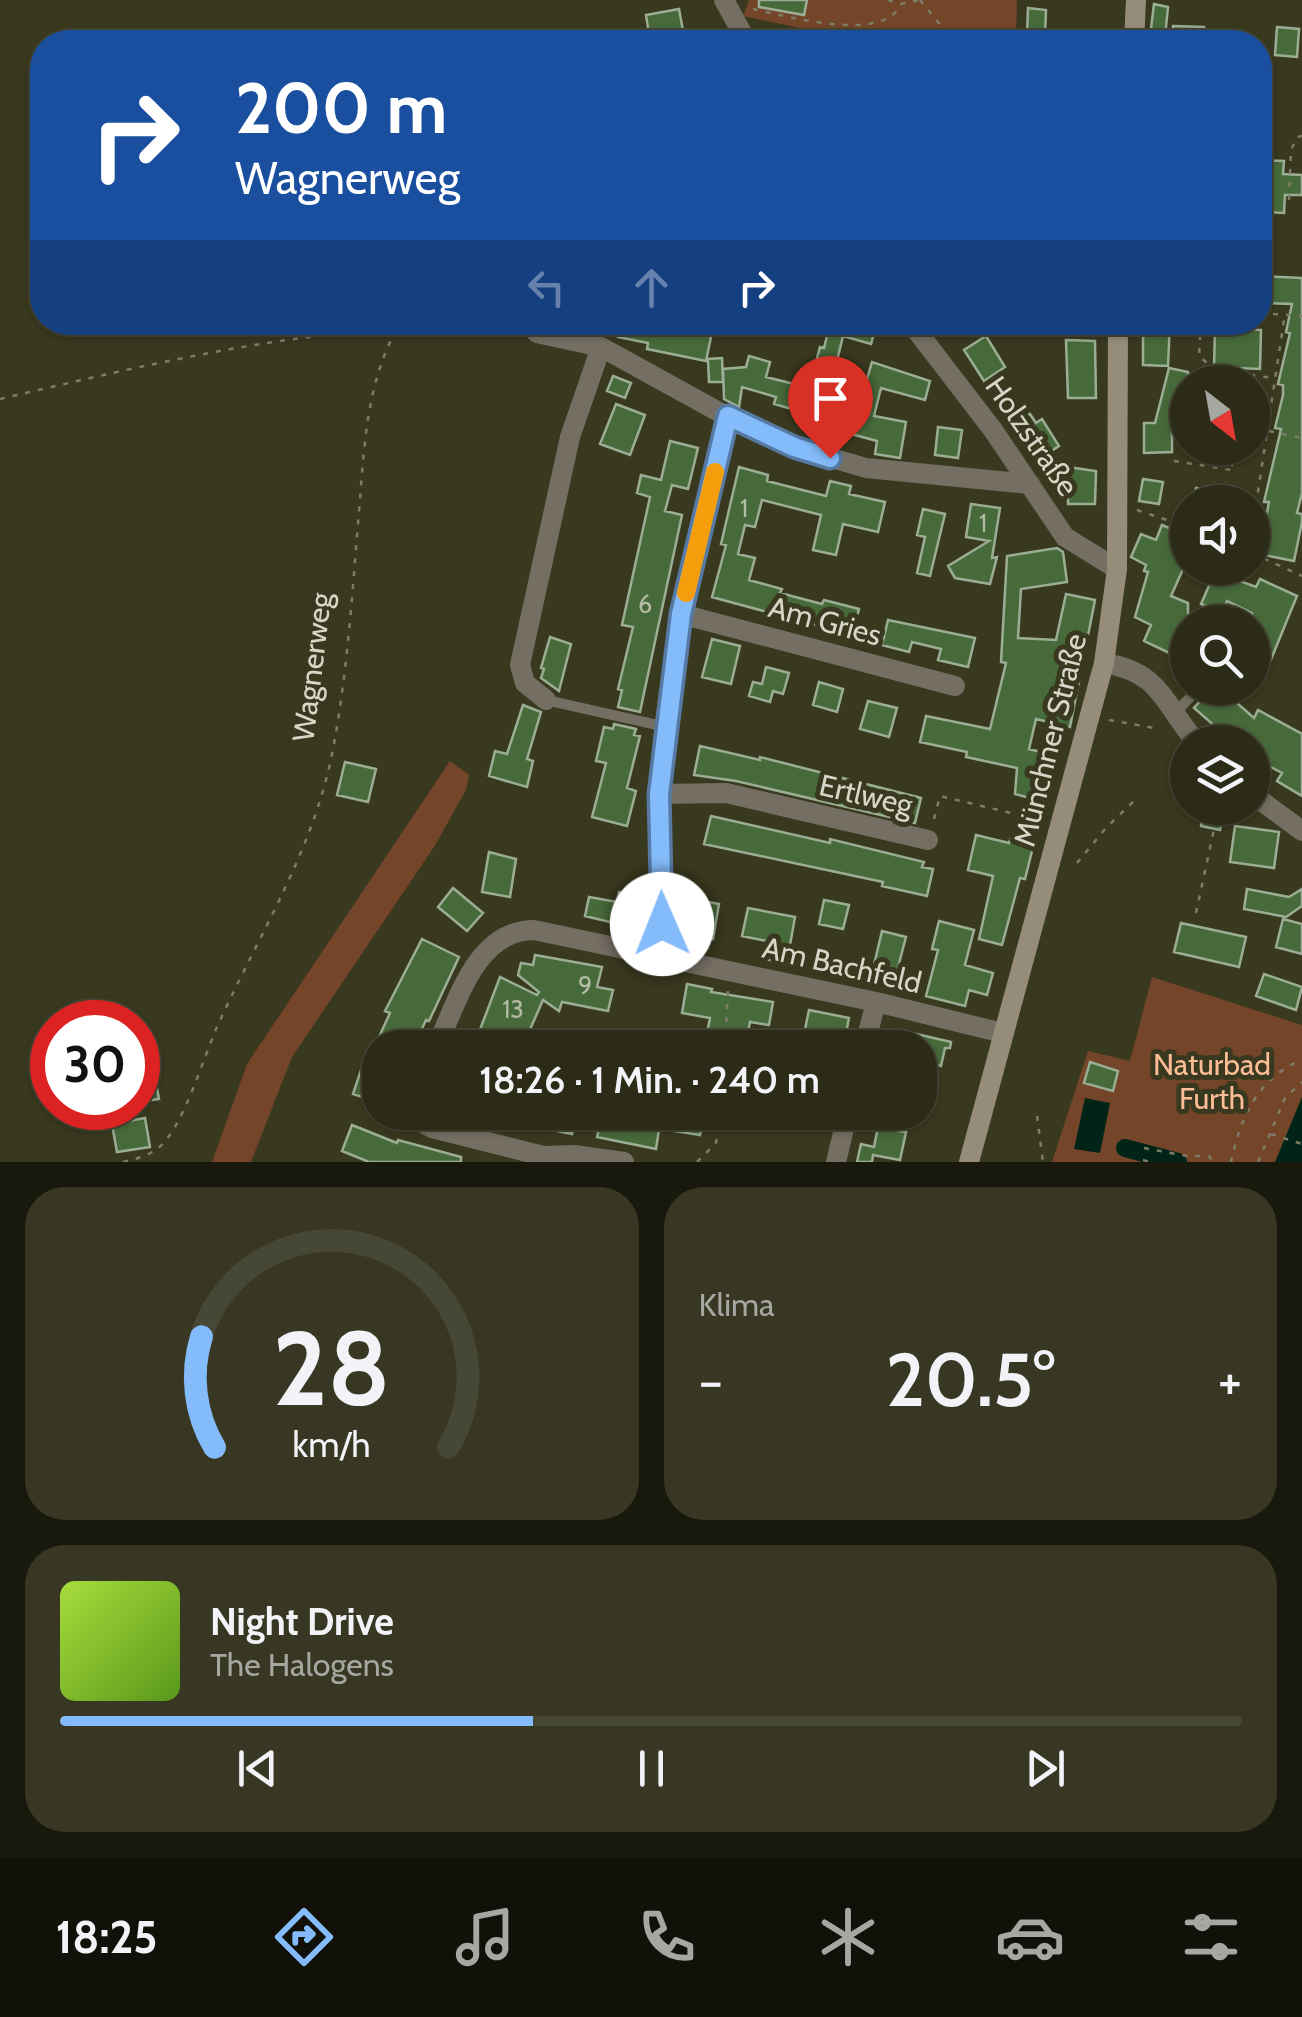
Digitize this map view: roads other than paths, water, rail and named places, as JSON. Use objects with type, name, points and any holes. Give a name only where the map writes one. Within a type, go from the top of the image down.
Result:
[{"type":"main road","points":[[1135,30],[1136,0]]},
{"type":"main road","name":"Münchner Straße","points":[[969,1162],[1104,663],[1117,570],[1118,335]]},
{"type":"street","points":[[731,3],[741,30]]},
{"type":"street","points":[[546,335],[601,347],[794,447],[866,468],[1030,484]]},
{"type":"street","name":"Holzstraße","points":[[920,335],[962,388],[1065,537],[1117,570]]},
{"type":"street","points":[[546,700],[524,683],[520,665],[570,437],[601,347]]},
{"type":"street","points":[[662,956],[659,794],[667,727],[681,614],[728,416]]},
{"type":"street","name":"Am Gries","points":[[681,614],[955,686]]},
{"type":"street","points":[[1104,663],[1137,671],[1153,681],[1183,725]]},
{"type":"street","name":"Ertlweg","points":[[659,794],[726,793],[928,840]]},
{"type":"street","points":[[1270,808],[1302,832]]},
{"type":"street","name":"Am Bachfeld","points":[[445,1030],[480,956],[515,930],[534,930],[876,1002],[1003,1033]]},
{"type":"street","points":[[869,1030],[876,1002]]},
{"type":"street","points":[[440,1130],[543,1156],[574,1155],[624,1162]]},
{"type":"street","points":[[836,1162],[844,1130]]},
{"type":"lane","points":[[546,700],[667,727]]},
{"type":"waterway","points":[[1125,1148],[1178,1162]]},
{"type":"park label","name":"Naturbad Furth","points":[[1212,1081]]}]
